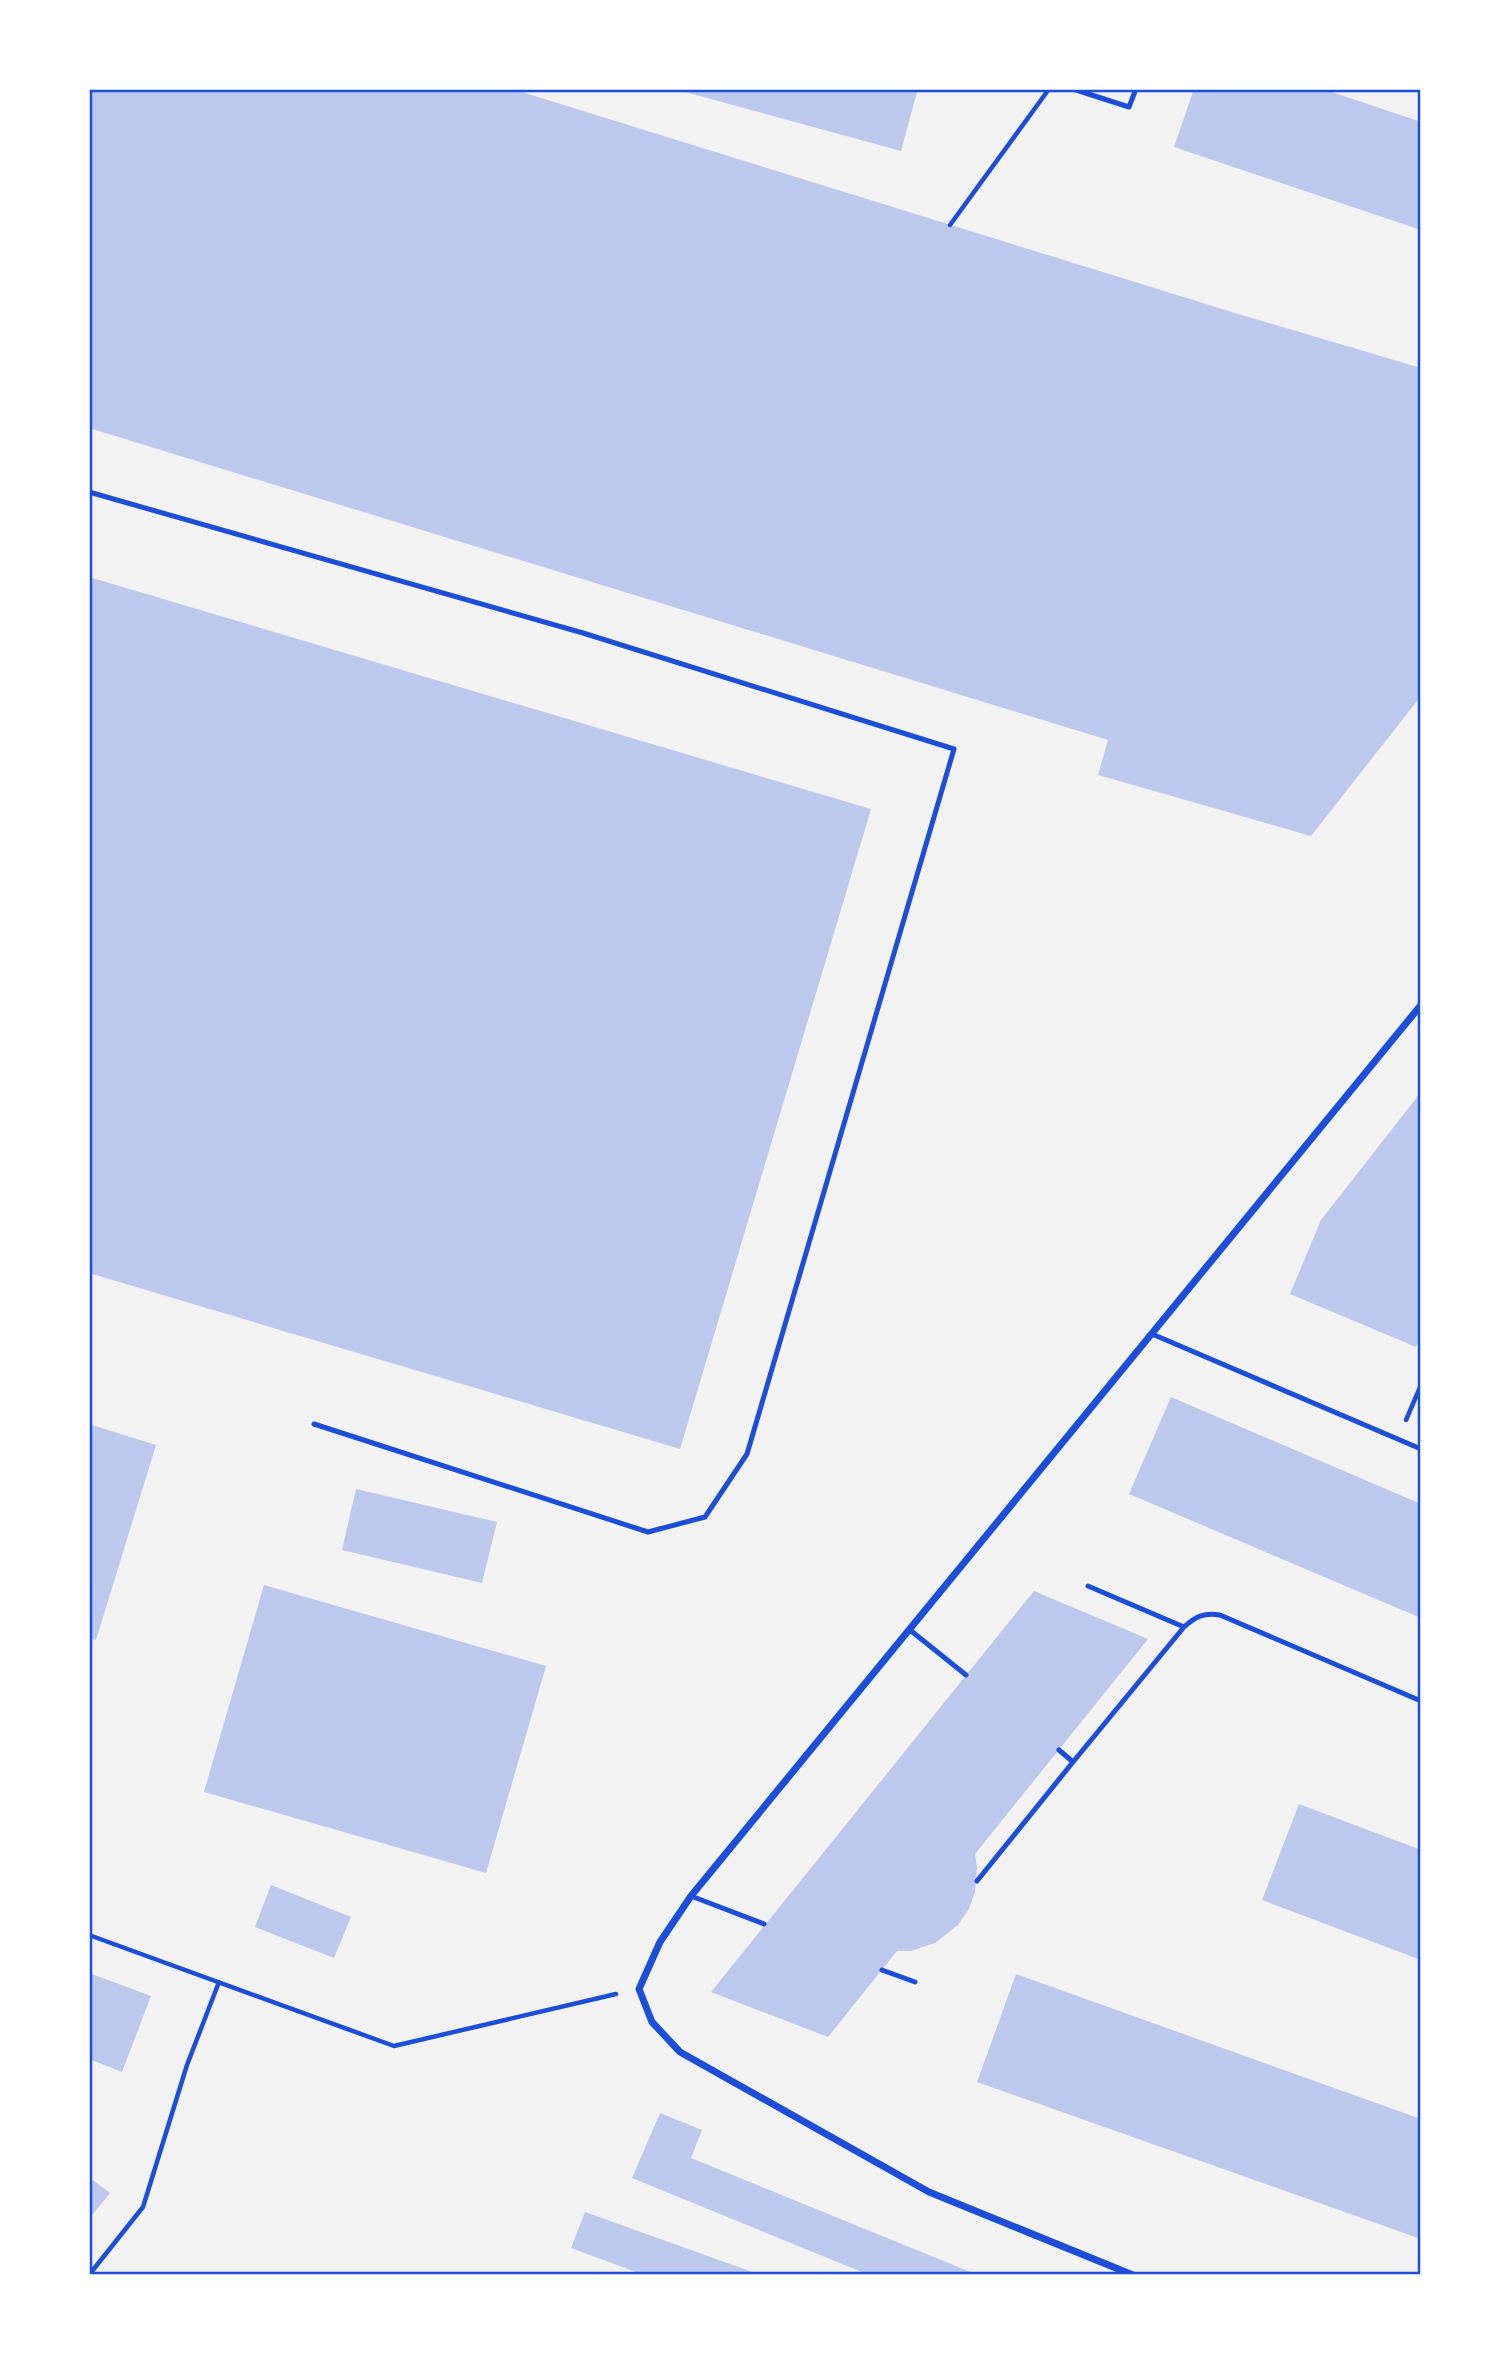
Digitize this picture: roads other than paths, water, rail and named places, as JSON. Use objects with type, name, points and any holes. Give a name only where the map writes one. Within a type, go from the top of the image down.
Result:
[{"type":"street","points":[[1133,2275],[929,2192],[680,2052],[652,2022],[639,1989],[660,1942],[691,1896],[1421,1005]]},
{"type":"lane","points":[[1073,89],[1129,107],[1136,89]]},
{"type":"lane","points":[[89,492],[583,633],[954,749],[747,1454],[705,1517],[648,1532],[314,1424]]},
{"type":"lane","points":[[1152,1334],[1421,1449]]},
{"type":"lane","points":[[1088,1586],[1184,1627]]},
{"type":"lane","points":[[977,1881],[1184,1627],[1203,1614],[1220,1615],[1421,1701]]},
{"type":"lane","points":[[909,1630],[966,1675]]},
{"type":"lane","points":[[1059,1750],[1073,1762]]},
{"type":"lane","points":[[691,1896],[764,1924]]},
{"type":"lane","points":[[882,1970],[915,1982]]}]
